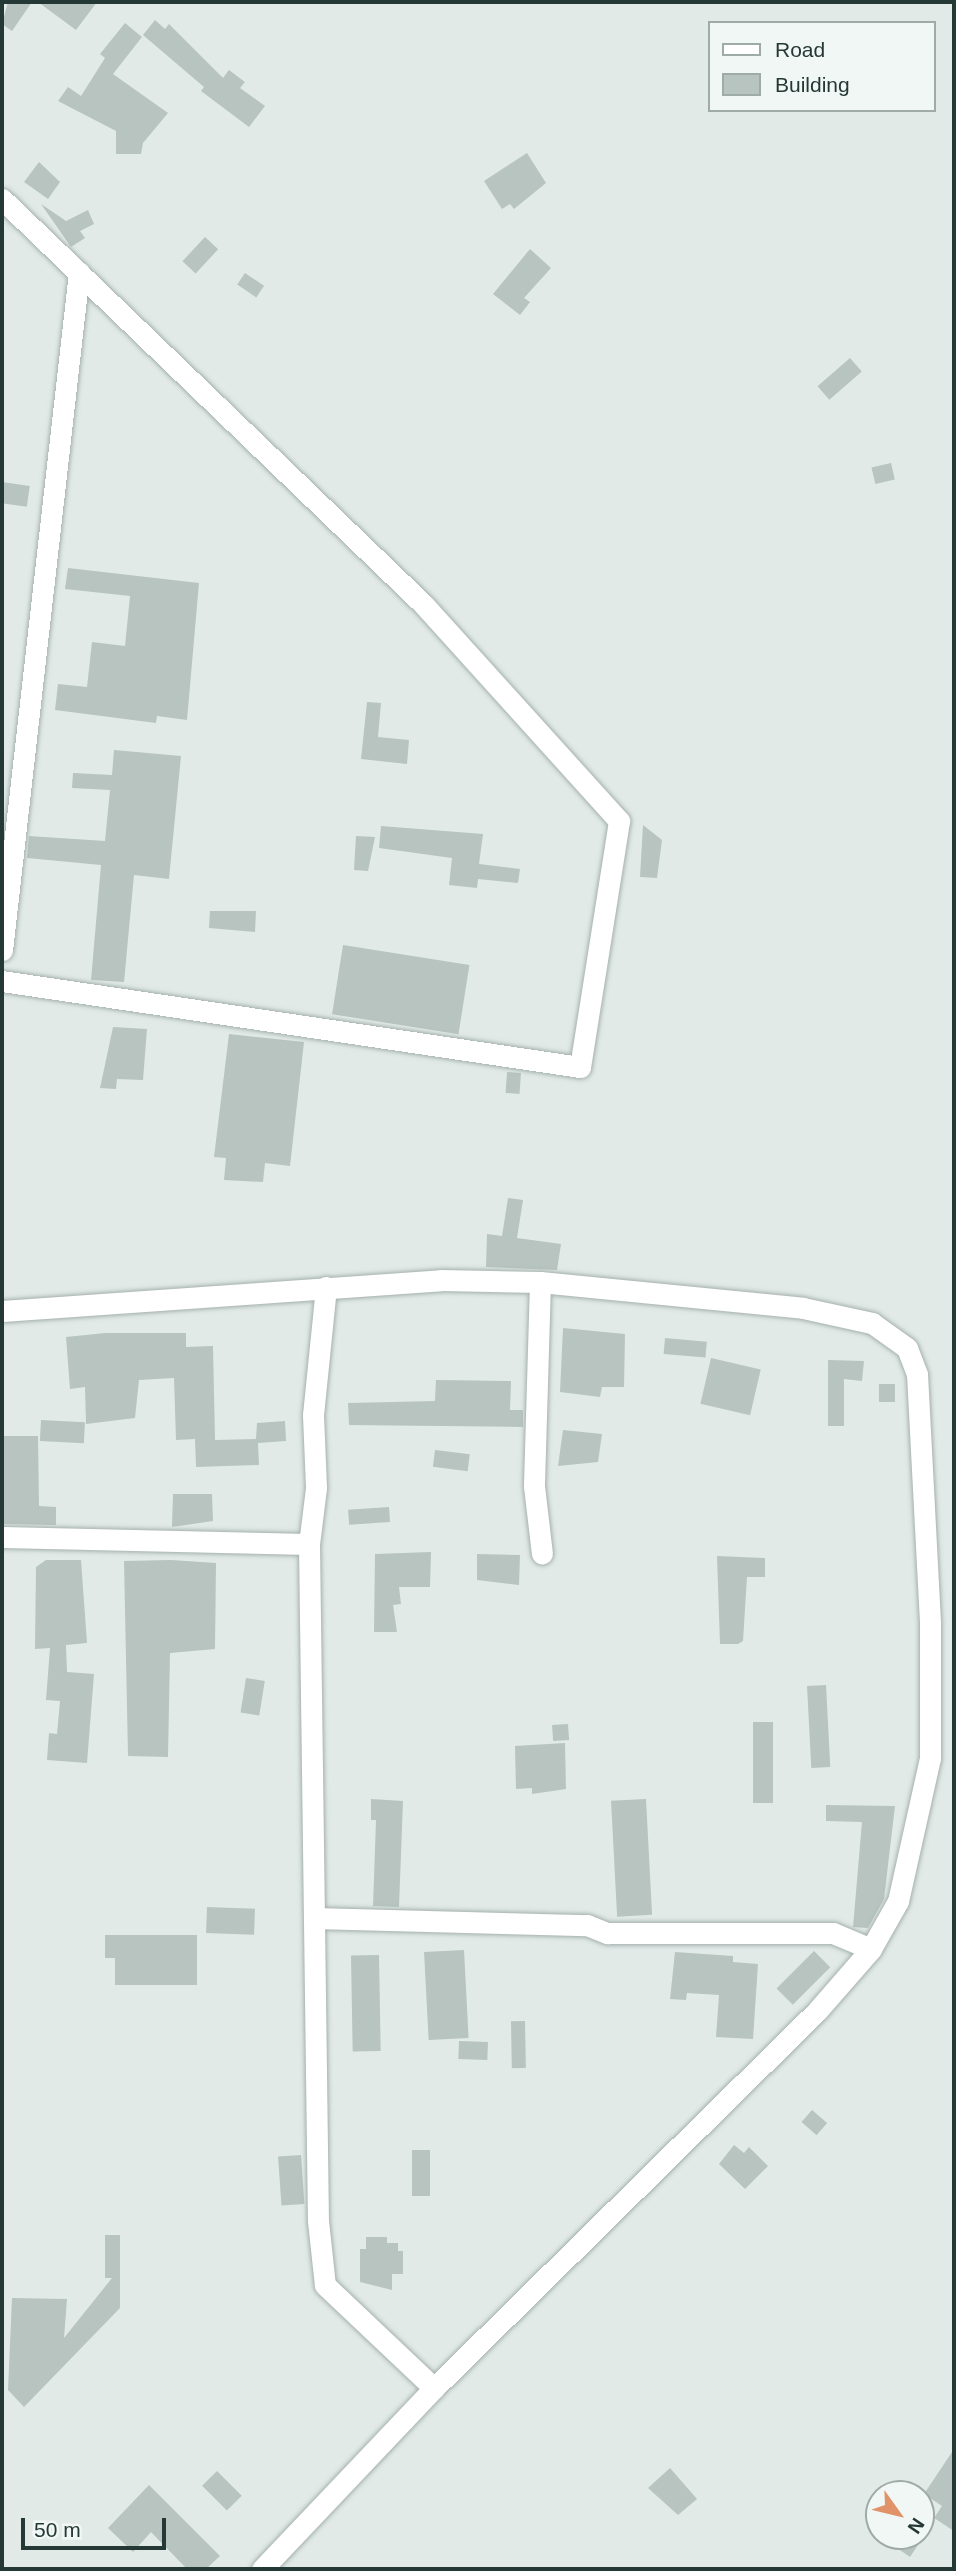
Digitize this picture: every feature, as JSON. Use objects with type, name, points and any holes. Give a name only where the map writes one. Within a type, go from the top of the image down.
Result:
[{"type":"street","points":[[2,200],[424,605],[619,821],[580,1067],[2,981]]},
{"type":"street","points":[[2,950],[79,272]]},
{"type":"street","points":[[2,1311],[441,1280],[540,1282],[803,1308],[872,1323],[907,1348],[917,1374],[930,1625],[930,1758],[898,1900],[871,1949],[807,2020],[434,2388],[262,2569]]},
{"type":"street","points":[[540,1282],[534,1486],[542,1555]]},
{"type":"street","points":[[326,1287],[313,1415],[316,1488],[309,1544],[318,2221],[325,2285],[434,2388]]},
{"type":"street","points":[[2,1537],[309,1544]]},
{"type":"street","points":[[314,1918],[587,1925],[607,1933],[833,1933],[871,1949]]},
{"type":"building","points":[[8,2],[32,2],[12,31],[2,24]]},
{"type":"building","points":[[38,2],[97,2],[76,30]]},
{"type":"building","points":[[155,20],[165,29],[169,24],[223,78],[229,70],[245,82],[240,88],[265,106],[249,127],[201,91],[204,87],[143,35]]},
{"type":"building","points":[[125,23],[142,37],[113,74],[168,113],[143,143],[141,154],[116,154],[116,131],[58,101],[68,87],[81,96],[105,58],[100,54]]},
{"type":"building","points":[[527,153],[546,183],[514,209],[510,204],[502,209],[484,181]]},
{"type":"building","points":[[39,162],[60,182],[48,199],[24,182]]},
{"type":"building","points":[[41,204],[66,221],[88,210],[94,224],[80,231],[85,238],[71,247]]},
{"type":"building","points":[[205,237],[218,249],[196,273],[182,261]]},
{"type":"building","points":[[530,249],[551,268],[524,298],[530,302],[520,315],[493,294]]},
{"type":"building","points":[[245,273],[264,286],[256,297],[237,285]]},
{"type":"building","points":[[850,358],[862,372],[829,400],[818,386]]},
{"type":"building","points":[[891,463],[895,480],[875,484],[872,467]]},
{"type":"building","points":[[2,482],[30,486],[27,507],[2,503]]},
{"type":"building","points":[[68,568],[199,583],[187,720],[157,716],[156,723],[55,710],[58,684],[87,687],[92,642],[125,646],[130,596],[65,589]]},
{"type":"building","points":[[367,702],[381,703],[378,737],[409,740],[407,764],[361,759]]},
{"type":"building","points":[[114,750],[181,756],[169,879],[134,875],[124,982],[91,980],[101,865],[27,858],[29,836],[105,841],[110,790],[72,788],[73,773],[112,775]]},
{"type":"building","points":[[643,825],[662,840],[657,878],[640,877]]},
{"type":"building","points":[[381,826],[483,834],[479,864],[520,869],[518,883],[478,879],[477,888],[449,885],[452,858],[379,848]]},
{"type":"building","points":[[356,836],[375,837],[368,871],[354,870]]},
{"type":"building","points":[[210,911],[256,911],[255,932],[209,928]]},
{"type":"building","points":[[343,945],[469,965],[458,1034],[332,1014]]},
{"type":"building","points":[[113,1027],[147,1029],[143,1080],[117,1079],[116,1089],[100,1088]]},
{"type":"building","points":[[229,1034],[304,1042],[290,1166],[265,1163],[263,1182],[224,1180],[226,1158],[214,1157]]},
{"type":"building","points":[[507,1072],[521,1073],[520,1094],[506,1093]]},
{"type":"building","points":[[508,1198],[523,1200],[517,1238],[561,1244],[557,1270],[486,1267],[487,1234],[502,1236]]},
{"type":"building","points":[[563,1328],[625,1334],[624,1387],[602,1387],[600,1397],[560,1392]]},
{"type":"building","points":[[105,1333],[186,1333],[186,1347],[213,1346],[215,1440],[256,1439],[257,1423],[285,1421],[286,1441],[258,1443],[259,1465],[196,1467],[195,1439],[176,1440],[174,1378],[139,1380],[135,1418],[86,1424],[85,1387],[70,1389],[66,1337]]},
{"type":"building","points":[[665,1338],[707,1342],[705,1358],[664,1354]]},
{"type":"building","points":[[711,1358],[761,1369],[750,1415],[700,1404]]},
{"type":"building","points":[[828,1360],[864,1361],[862,1381],[844,1379],[844,1426],[828,1426]]},
{"type":"building","points":[[436,1380],[511,1381],[510,1410],[523,1410],[523,1427],[349,1425],[348,1403],[435,1401]]},
{"type":"building","points":[[879,1384],[895,1384],[895,1402],[879,1402]]},
{"type":"building","points":[[41,1420],[85,1422],[84,1443],[40,1441]]},
{"type":"building","points":[[563,1430],[602,1434],[598,1462],[558,1466]]},
{"type":"building","points":[[2,1436],[38,1436],[39,1506],[56,1507],[56,1525],[2,1524]]},
{"type":"building","points":[[435,1450],[470,1454],[468,1471],[433,1467]]},
{"type":"building","points":[[173,1494],[212,1494],[213,1521],[172,1527]]},
{"type":"building","points":[[389,1507],[390,1522],[349,1525],[348,1510]]},
{"type":"building","points":[[431,1552],[430,1587],[399,1587],[401,1604],[393,1605],[397,1632],[374,1632],[375,1554]]},
{"type":"building","points":[[477,1554],[520,1555],[519,1585],[477,1580]]},
{"type":"building","points":[[717,1556],[765,1558],[765,1577],[747,1577],[743,1641],[738,1644],[720,1644]]},
{"type":"building","points":[[46,1560],[81,1560],[87,1643],[66,1645],[67,1672],[94,1674],[87,1763],[47,1760],[49,1733],[57,1734],[60,1701],[46,1700],[50,1648],[35,1649],[36,1567]]},
{"type":"building","points":[[124,1561],[216,1563],[215,1649],[170,1653],[168,1757],[128,1756]]},
{"type":"building","points":[[246,1678],[265,1681],[259,1716],[241,1713]]},
{"type":"building","points":[[826,1685],[830,1767],[811,1768],[807,1686]]},
{"type":"building","points":[[753,1722],[773,1722],[773,1803],[753,1803]]},
{"type":"building","points":[[568,1724],[569,1740],[553,1741],[552,1725]]},
{"type":"building","points":[[565,1743],[566,1789],[532,1794],[532,1788],[516,1789],[515,1746]]},
{"type":"building","points":[[371,1799],[403,1801],[399,1907],[373,1906],[376,1820],[371,1820]]},
{"type":"building","points":[[646,1799],[652,1915],[617,1917],[611,1801]]},
{"type":"building","points":[[826,1805],[895,1806],[884,1899],[868,1928],[853,1927],[862,1822],[826,1821]]},
{"type":"building","points":[[207,1907],[255,1909],[254,1935],[206,1933]]},
{"type":"building","points":[[105,1935],[197,1935],[197,1985],[115,1985],[115,1958],[105,1958]]},
{"type":"building","points":[[464,1950],[469,2038],[429,2040],[424,1952]]},
{"type":"building","points":[[814,1951],[830,1967],[793,2005],[777,1988]]},
{"type":"building","points":[[675,1952],[733,1956],[733,1962],[758,1964],[753,2039],[716,2037],[719,1995],[687,1993],[686,2000],[670,1999]]},
{"type":"building","points":[[351,1955],[379,1955],[381,2051],[353,2051]]},
{"type":"building","points":[[511,2021],[525,2021],[526,2068],[512,2068]]},
{"type":"building","points":[[459,2041],[488,2042],[487,2060],[458,2059]]},
{"type":"building","points":[[812,2110],[827,2123],[817,2135],[802,2122]]},
{"type":"building","points":[[734,2145],[744,2153],[749,2147],[768,2166],[745,2189],[719,2164]]},
{"type":"building","points":[[412,2150],[430,2150],[430,2196],[412,2196]]},
{"type":"building","points":[[301,2155],[304,2204],[281,2205],[278,2157]]},
{"type":"building","points":[[105,2235],[120,2235],[120,2308],[24,2407],[8,2390],[12,2298],[67,2299],[64,2338],[112,2278],[105,2278]]},
{"type":"building","points":[[366,2237],[387,2237],[387,2243],[398,2243],[398,2251],[403,2251],[403,2274],[392,2274],[392,2290],[360,2282],[360,2249],[366,2249]]},
{"type":"building","points":[[954,2449],[954,2531],[935,2519],[942,2506],[935,2501],[933,2480]]},
{"type":"building","points":[[670,2468],[697,2499],[678,2515],[648,2488]]},
{"type":"building","points":[[217,2471],[242,2496],[227,2511],[202,2486]]},
{"type":"building","points":[[149,2485],[220,2556],[206,2569],[187,2569],[151,2532],[133,2552],[108,2528]]},
{"type":"building","points":[[900,2550],[915,2550],[910,2557]]}]
